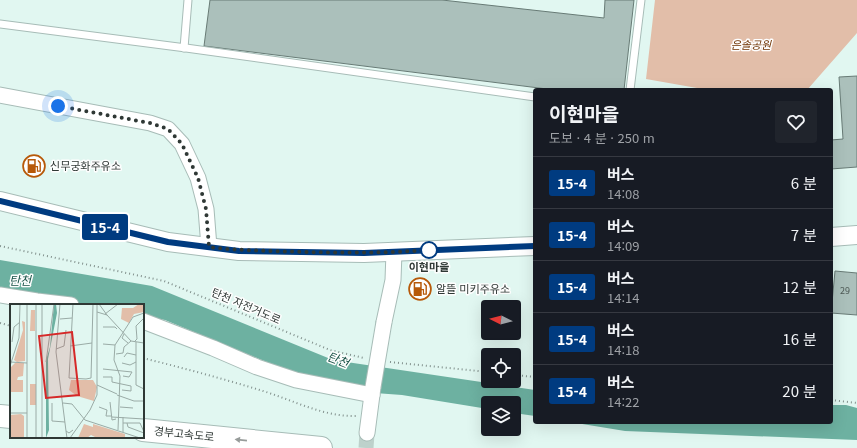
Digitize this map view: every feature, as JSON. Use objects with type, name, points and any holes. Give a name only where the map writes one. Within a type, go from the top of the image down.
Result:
[{"type":"highway","points":[[0,416],[10,417]]},
{"type":"highway","name":"경부고속도로","points":[[144,430],[321,448]]},
{"type":"street","points":[[0,95],[150,123],[168,129],[182,144],[198,178],[206,209],[209,247]]},
{"type":"street","points":[[0,201],[168,242],[247,251],[364,253],[533,246]]},
{"type":"street","points":[[833,237],[857,235]]},
{"type":"street","points":[[367,433],[372,391],[393,280],[394,252]]},
{"type":"street","points":[[0,295],[62,304]]},
{"type":"street","points":[[144,321],[206,345],[257,367],[296,380],[372,391]]},
{"type":"lane","points":[[184,48],[188,0]]},
{"type":"lane","points":[[630,88],[641,0]]},
{"type":"lane","points":[[0,24],[533,97]]},
{"type":"path","name":"탄천 자전거도로","points":[[0,246],[164,281],[330,350],[366,358]]},
{"type":"path","points":[[0,323],[10,326]]},
{"type":"path","points":[[144,358],[264,391],[317,411],[348,416],[370,415]]},
{"type":"path","points":[[388,362],[481,371]]},
{"type":"path","points":[[521,375],[533,377]]},
{"type":"path","points":[[833,400],[857,403]]},
{"type":"green space","name":"은솔공원","points":[[655,0],[857,0],[857,33],[809,88],[697,88],[646,79]]},
{"type":"water","name":"탄천","points":[[0,260],[152,286],[333,360],[481,382],[481,388],[521,388],[533,390],[533,416],[521,414],[521,396],[481,396],[481,408],[402,395],[334,390],[165,320],[144,316],[144,304],[56,304],[0,296]]},
{"type":"water","points":[[833,405],[846,405],[857,408],[857,440],[625,431],[582,424],[833,424]]},
{"type":"building","points":[[210,0],[442,0],[604,18],[605,0],[634,0],[624,88],[539,88],[204,46]]},
{"type":"building","points":[[857,76],[857,167],[833,169],[833,140],[843,139],[839,77]]},
{"type":"building","points":[[835,271],[857,273],[857,315],[833,313]]},
{"type":"tunnel","points":[[366,448],[367,433]]},
{"type":"bus line","name":"15-4","points":[[0,201],[168,242],[239,251],[364,253],[533,246]]},
{"type":"place","name":"신무궁화주유소","points":[[34,166]]},
{"type":"place","name":"이현마을","points":[[429,250]]},
{"type":"place","name":"알뜰 미키주유소","points":[[420,289]]},
{"type":"route","points":[[58,106],[150,123],[168,129],[182,144],[198,178],[206,209],[209,247],[239,251],[364,253],[429,250]]}]
